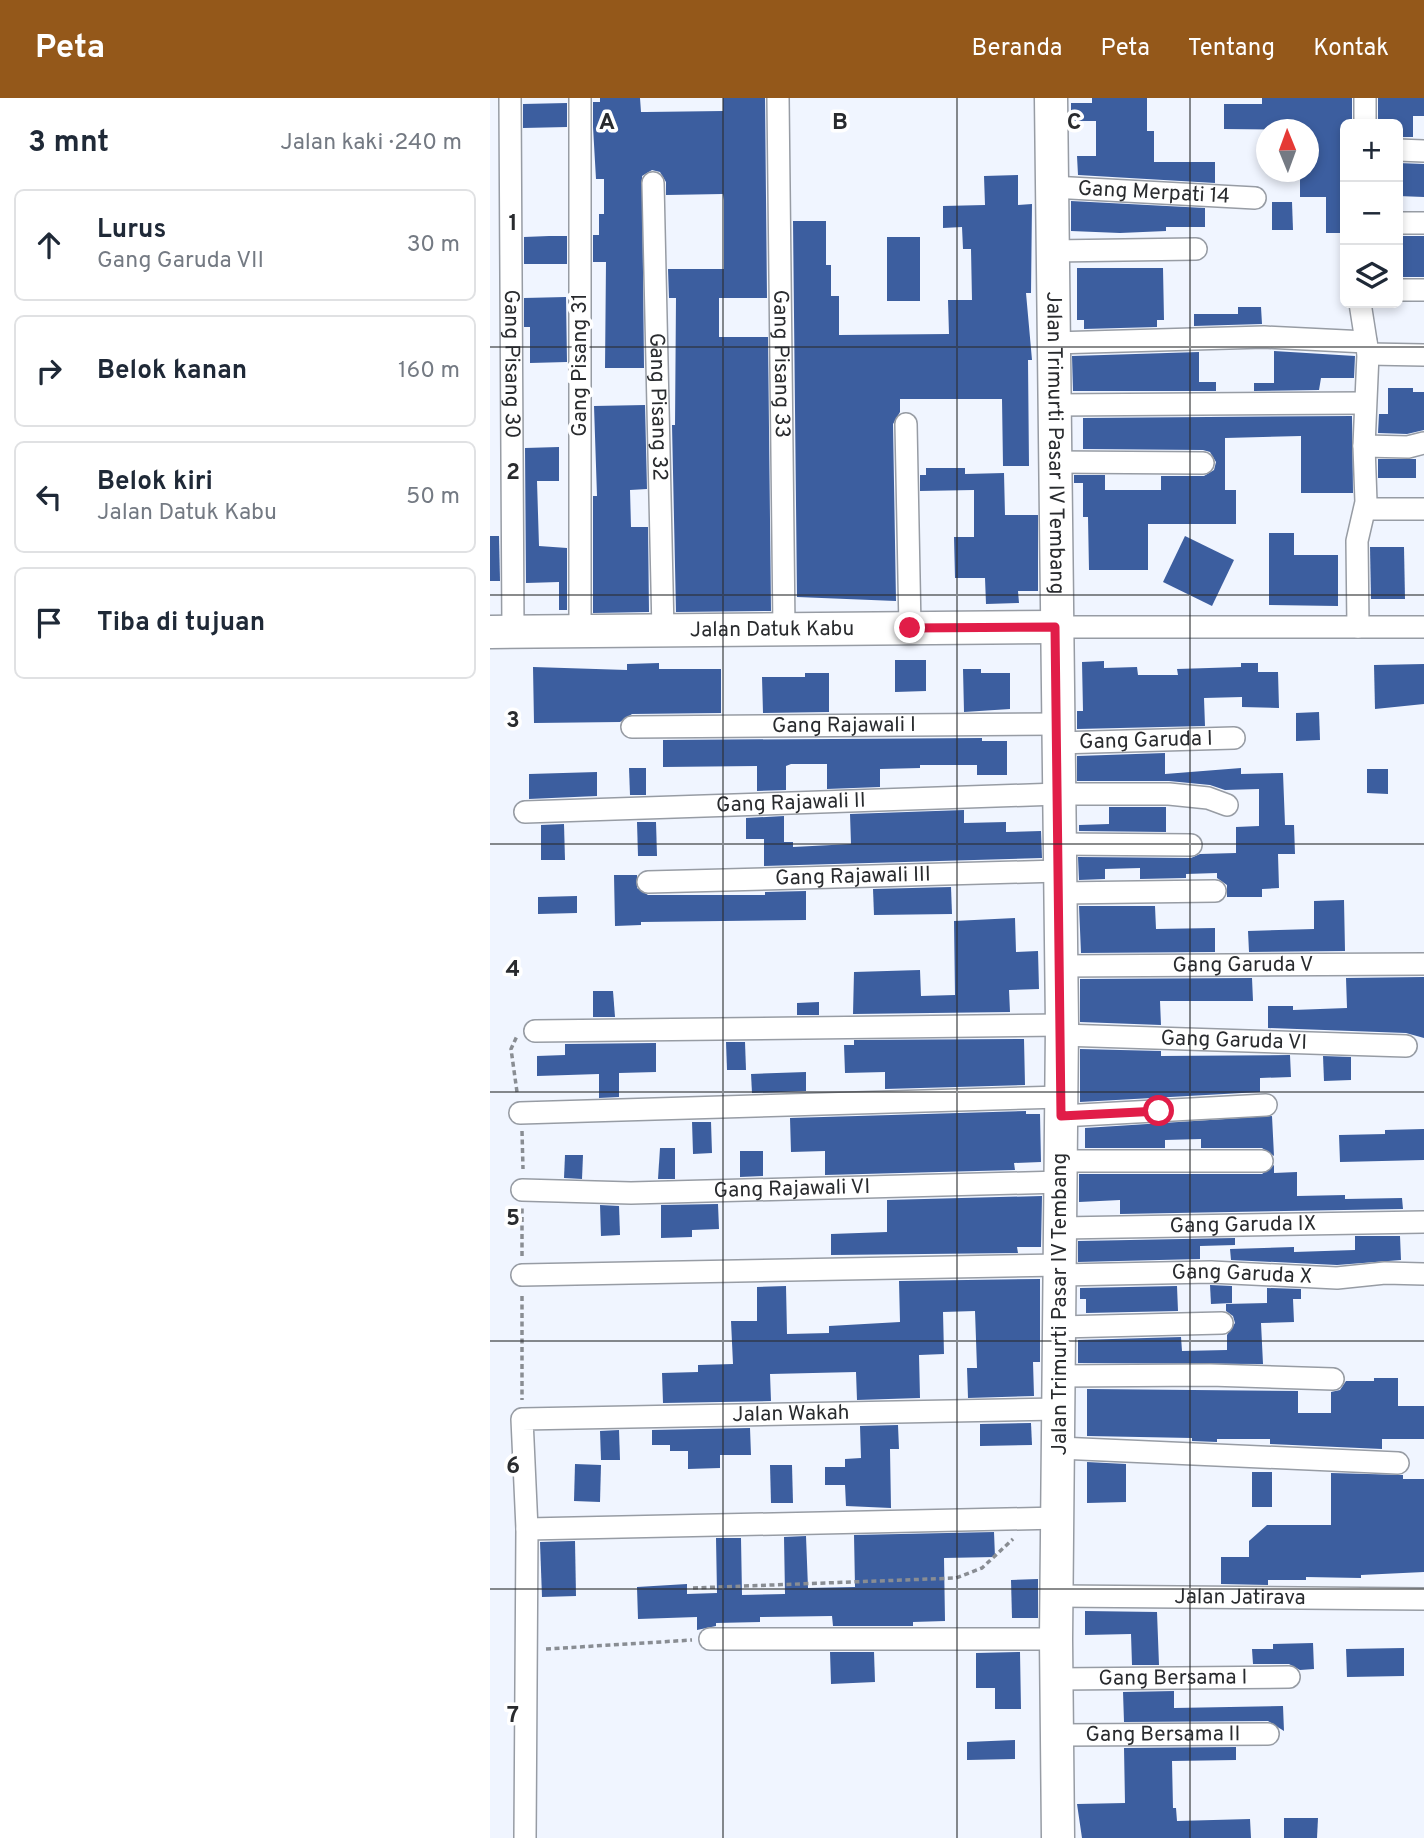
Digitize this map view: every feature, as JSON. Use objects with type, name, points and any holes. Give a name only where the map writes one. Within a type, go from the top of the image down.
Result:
[{"type":"street","name":"Gang Pisang 30","points":[[501,632],[510,98]]},
{"type":"street","name":"Gang Pisang 31","points":[[580,98],[580,631]]},
{"type":"street","name":"Gang Pisang 33","points":[[778,98],[784,629]]},
{"type":"street","name":"Jalan Trimurti Pasar IV Tembang","points":[[1051,98],[1061,966],[1061,1228],[1059,1448],[1046,1518],[1056,1596],[1058,1838]]},
{"type":"street","points":[[1365,98],[1365,119]]},
{"type":"street","points":[[1403,150],[1424,151]]},
{"type":"street","name":"Gang Pisang 32","points":[[653,183],[663,631]]},
{"type":"street","name":"Gang Merpati 14","points":[[1052,187],[1255,198]]},
{"type":"street","points":[[1403,223],[1424,223]]},
{"type":"street","points":[[1052,251],[1196,249]]},
{"type":"street","points":[[1403,290],[1424,290]]},
{"type":"street","points":[[1358,627],[1357,541],[1365,509],[1367,348],[1361,308]]},
{"type":"street","points":[[1053,343],[1264,337],[1424,355]]},
{"type":"street","points":[[1054,405],[1365,403]]},
{"type":"street","points":[[905,424],[910,628]]},
{"type":"street","points":[[1364,446],[1408,447],[1424,443]]},
{"type":"street","points":[[1054,462],[1203,463]]},
{"type":"street","points":[[1365,509],[1424,509]]},
{"type":"street","name":"Jalan Datuk Kabu","points":[[501,632],[1055,627]]},
{"type":"street","points":[[1055,627],[1424,627]]},
{"type":"street","name":"Gang Rajawali I","points":[[632,727],[1057,733]]},
{"type":"street","name":"Gang Garuda I","points":[[1057,733],[1234,738]]},
{"type":"street","name":"Gang Rajawali II","points":[[525,812],[1058,794],[1170,794],[1208,798],[1227,805]]},
{"type":"street","points":[[1059,869],[1191,845]]},
{"type":"street","points":[[1059,869],[1215,891]]},
{"type":"street","name":"Gang Rajawali III","points":[[648,882],[1059,869]]},
{"type":"street","name":"Gang Garuda V","points":[[1061,966],[1424,964]]},
{"type":"street","name":"Gang Garuda VI","points":[[534,1031],[1061,1030],[1406,1046]]},
{"type":"street","points":[[520,1113],[1266,1105]]},
{"type":"street","name":"Gang Rajawali VI","points":[[522,1190],[645,1192],[1262,1161]]},
{"type":"street","name":"Gang Garuda IX","points":[[1061,1228],[1424,1222]]},
{"type":"street","name":"Gang Garuda X","points":[[522,1275],[1060,1270],[1211,1272],[1337,1278],[1385,1273],[1424,1274]]},
{"type":"street","points":[[1060,1326],[1222,1323]]},
{"type":"street","points":[[1059,1376],[1210,1375],[1333,1379]]},
{"type":"street","name":"Jalan Wakah","points":[[522,1419],[1059,1409]]},
{"type":"street","points":[[522,1419],[527,1529],[525,1838]]},
{"type":"street","points":[[1059,1448],[1398,1463]]},
{"type":"street","points":[[527,1529],[1046,1518]]},
{"type":"street","name":"Jalan Jatirava","points":[[1056,1596],[1424,1599]]},
{"type":"street","points":[[710,1639],[1056,1639]]},
{"type":"street","name":"Gang Bersama I","points":[[1056,1679],[1289,1677]]},
{"type":"street","name":"Gang Bersama II","points":[[1058,1735],[1268,1734]]},
{"type":"path","points":[[522,1190],[522,1419]]},
{"type":"path","points":[[694,1588],[956,1578],[982,1568],[1046,1518]]},
{"type":"path","points":[[527,1651],[710,1639]]},
{"type":"building","points":[[600,98],[640,98],[641,112],[646,112],[723,111],[723,98],[765,98],[767,298],[719,298],[719,337],[768,337],[771,611],[676,612],[672,425],[675,425],[676,298],[669,298],[668,269],[724,269],[724,200],[723,194],[666,195],[666,182],[660,172],[652,170],[642,176],[644,368],[605,368],[606,262],[593,262],[593,235],[599,235],[599,214],[604,214],[604,179],[596,179],[593,127],[593,102],[600,102]]},
{"type":"building","points":[[1092,98],[1147,98],[1147,131],[1154,131],[1154,162],[1215,162],[1215,183],[1078,175],[1077,156],[1096,156],[1096,121],[1071,121],[1071,103],[1092,103]]},
{"type":"building","points":[[1262,98],[1352,98],[1352,119],[1340,119],[1340,233],[1326,233],[1326,197],[1300,197],[1300,182],[1319,182],[1319,119],[1256,119],[1256,129],[1224,129],[1224,104],[1262,104]]},
{"type":"building","points":[[1378,98],[1424,98],[1424,116],[1413,116],[1413,137],[1403,137],[1403,119],[1378,119]]},
{"type":"building","points":[[567,103],[567,127],[523,128],[523,104]]},
{"type":"building","points":[[1403,163],[1424,164],[1424,197],[1403,196]]},
{"type":"building","points":[[1018,175],[1018,205],[1032,204],[1031,293],[1026,293],[1032,360],[1028,360],[1029,466],[1003,466],[1002,399],[900,399],[900,412],[893,424],[896,601],[797,597],[793,221],[826,221],[826,265],[831,265],[831,296],[839,296],[839,335],[949,334],[948,300],[972,300],[971,249],[963,249],[962,227],[943,228],[943,206],[985,205],[984,176]]},
{"type":"building","points":[[1071,201],[1205,208],[1205,227],[1166,227],[1166,231],[1120,233],[1071,231]]},
{"type":"building","points":[[1272,202],[1292,202],[1293,230],[1272,230]]},
{"type":"building","points":[[567,236],[567,264],[524,264],[524,237]]},
{"type":"building","points":[[1403,236],[1424,236],[1424,277],[1403,277]]},
{"type":"building","points":[[887,237],[920,237],[920,301],[887,301]]},
{"type":"building","points":[[1077,268],[1163,268],[1164,320],[1157,320],[1157,327],[1084,329],[1084,320],[1077,320]]},
{"type":"building","points":[[566,297],[567,362],[530,363],[530,327],[524,327],[524,298]]},
{"type":"building","points":[[1238,307],[1261,307],[1262,324],[1194,326],[1194,314],[1238,314]]},
{"type":"building","points":[[1274,351],[1355,356],[1354,378],[1321,378],[1319,390],[1254,391],[1254,383],[1274,383]]},
{"type":"building","points":[[1199,352],[1199,382],[1216,382],[1216,391],[1073,391],[1072,356]]},
{"type":"building","points":[[1388,388],[1413,388],[1413,392],[1424,392],[1424,430],[1407,434],[1378,433],[1379,414],[1388,414]]},
{"type":"building","points":[[645,405],[647,489],[630,490],[631,527],[648,527],[649,612],[593,613],[593,496],[597,496],[594,406]]},
{"type":"building","points":[[1352,416],[1353,493],[1301,493],[1301,436],[1225,438],[1225,490],[1236,490],[1236,524],[1148,524],[1148,570],[1089,570],[1088,517],[1083,517],[1083,483],[1074,483],[1074,475],[1105,475],[1105,490],[1161,490],[1161,476],[1204,476],[1214,470],[1216,462],[1210,452],[1203,450],[1083,449],[1083,418]]},
{"type":"building","points":[[559,447],[559,481],[537,481],[539,546],[567,548],[567,610],[559,610],[559,582],[526,583],[525,448]]},
{"type":"building","points":[[1378,459],[1416,459],[1416,478],[1378,478]]},
{"type":"building","points":[[926,468],[965,468],[965,474],[1004,473],[1005,515],[1038,515],[1038,591],[1018,591],[1019,603],[986,604],[985,578],[955,578],[954,537],[974,537],[974,490],[920,491],[920,475],[926,475]]},
{"type":"building","points":[[1269,533],[1294,533],[1294,555],[1338,555],[1338,606],[1269,605]]},
{"type":"building","points":[[490,536],[499,536],[500,581],[490,581]]},
{"type":"building","points":[[1185,536],[1234,560],[1212,606],[1163,582]]},
{"type":"building","points":[[1370,547],[1404,547],[1405,599],[1371,599]]},
{"type":"building","points":[[895,660],[926,660],[926,691],[895,692]]},
{"type":"building","points":[[1104,661],[1104,668],[1137,667],[1138,675],[1178,675],[1177,669],[1241,667],[1241,663],[1258,663],[1258,672],[1278,672],[1279,708],[1242,707],[1242,697],[1204,698],[1205,726],[1077,729],[1077,711],[1083,711],[1082,662]]},
{"type":"building","points":[[659,663],[659,669],[721,669],[721,713],[632,714],[620,722],[534,723],[533,667],[627,670],[627,664]]},
{"type":"building","points":[[1424,664],[1424,704],[1375,709],[1374,665]]},
{"type":"building","points":[[963,669],[981,669],[981,673],[1010,673],[1010,709],[964,712]]},
{"type":"building","points":[[805,673],[829,673],[829,712],[763,713],[762,677],[805,677]]},
{"type":"building","points":[[1319,712],[1320,740],[1296,741],[1296,713]]},
{"type":"building","points":[[982,738],[982,741],[1007,741],[1007,775],[977,775],[977,765],[920,765],[920,768],[880,769],[880,787],[827,789],[827,764],[791,764],[786,766],[786,790],[757,791],[757,766],[663,767],[663,740]]},
{"type":"building","points":[[1165,753],[1165,774],[1241,768],[1241,774],[1283,773],[1285,825],[1294,825],[1295,854],[1278,854],[1279,888],[1262,889],[1262,897],[1227,897],[1227,885],[1217,878],[1217,873],[1186,874],[1186,878],[1140,879],[1140,868],[1105,869],[1105,879],[1079,880],[1078,857],[1191,858],[1200,854],[1236,853],[1236,827],[1259,826],[1259,789],[1225,790],[1210,785],[1169,781],[1077,781],[1077,756]]},
{"type":"building","points":[[629,768],[646,768],[646,795],[630,795]]},
{"type":"building","points":[[1367,769],[1388,769],[1388,794],[1367,793]]},
{"type":"building","points":[[597,772],[597,796],[529,799],[529,774]]},
{"type":"building","points":[[1109,807],[1166,807],[1166,832],[1079,831],[1079,825],[1109,824]]},
{"type":"building","points":[[964,810],[964,823],[1006,822],[1006,832],[1041,831],[1042,858],[764,866],[764,839],[746,839],[746,818],[784,816],[784,842],[793,842],[793,847],[851,844],[850,814]]},
{"type":"building","points":[[637,822],[656,822],[657,856],[638,856]]},
{"type":"building","points":[[564,824],[565,860],[541,860],[541,825]]},
{"type":"building","points":[[614,875],[637,875],[637,888],[648,895],[765,895],[765,892],[806,891],[806,920],[641,922],[641,925],[615,926]]},
{"type":"building","points":[[951,887],[952,914],[874,915],[873,889]]},
{"type":"building","points":[[577,896],[577,913],[538,914],[538,897]]},
{"type":"building","points":[[1344,900],[1345,951],[1249,952],[1248,931],[1314,929],[1314,901]]},
{"type":"building","points":[[1079,906],[1155,906],[1156,929],[1215,928],[1215,952],[1081,953]]},
{"type":"building","points":[[1015,918],[1016,952],[1038,951],[1039,989],[1009,990],[1010,1012],[853,1014],[854,972],[920,970],[921,996],[955,995],[954,921]]},
{"type":"building","points":[[1424,977],[1424,1038],[1406,1033],[1268,1028],[1268,1006],[1293,1006],[1293,1010],[1347,1008],[1346,978]]},
{"type":"building","points":[[1252,978],[1253,1001],[1160,1001],[1161,1025],[1080,1022],[1080,979]]},
{"type":"building","points":[[593,991],[613,991],[615,1017],[593,1017]]},
{"type":"building","points":[[819,1002],[819,1015],[797,1015],[797,1003]]},
{"type":"building","points":[[1024,1039],[1025,1085],[885,1089],[885,1072],[845,1073],[844,1045],[854,1045],[854,1040]]},
{"type":"building","points":[[726,1042],[745,1042],[746,1070],[727,1070]]},
{"type":"building","points":[[656,1043],[656,1072],[619,1073],[619,1097],[599,1098],[599,1074],[537,1076],[537,1056],[565,1055],[565,1044]]},
{"type":"building","points":[[1080,1049],[1161,1051],[1161,1056],[1290,1055],[1291,1077],[1260,1078],[1260,1092],[1080,1102]]},
{"type":"building","points":[[1323,1056],[1351,1057],[1351,1080],[1324,1081]]},
{"type":"building","points":[[806,1072],[806,1091],[752,1093],[751,1074]]},
{"type":"building","points":[[1026,1111],[1026,1114],[1040,1114],[1041,1162],[1014,1163],[1015,1170],[825,1175],[825,1151],[791,1152],[790,1118]]},
{"type":"building","points":[[1272,1116],[1274,1156],[1262,1148],[1201,1148],[1201,1139],[1165,1140],[1165,1148],[1085,1148],[1085,1128]]},
{"type":"building","points":[[692,1122],[711,1122],[712,1153],[693,1154]]},
{"type":"building","points":[[1424,1129],[1424,1160],[1340,1162],[1339,1135],[1385,1134],[1385,1130]]},
{"type":"building","points":[[660,1148],[675,1148],[675,1179],[658,1179]]},
{"type":"building","points":[[740,1151],[763,1151],[763,1176],[740,1177]]},
{"type":"building","points":[[565,1155],[583,1155],[582,1179],[564,1178]]},
{"type":"building","points":[[1274,1165],[1274,1173],[1297,1172],[1297,1196],[1402,1198],[1403,1209],[1120,1214],[1120,1200],[1079,1202],[1079,1174],[1262,1174]]},
{"type":"building","points":[[1042,1196],[1041,1247],[1017,1247],[1018,1253],[831,1255],[831,1234],[887,1232],[887,1200]]},
{"type":"building","points":[[718,1204],[719,1229],[692,1230],[692,1237],[661,1238],[661,1205]]},
{"type":"building","points":[[600,1205],[619,1206],[620,1235],[601,1236]]},
{"type":"building","points":[[1355,1236],[1400,1236],[1401,1260],[1337,1265],[1231,1260],[1230,1249],[1294,1247],[1294,1252],[1355,1250]]},
{"type":"building","points":[[1235,1238],[1235,1245],[1200,1246],[1200,1259],[1078,1262],[1078,1241]]},
{"type":"building","points":[[1040,1279],[1040,1362],[1033,1362],[1034,1396],[968,1398],[967,1368],[977,1368],[975,1311],[943,1312],[944,1354],[919,1355],[920,1398],[857,1400],[856,1372],[770,1374],[771,1401],[663,1403],[662,1373],[698,1372],[698,1365],[733,1364],[731,1321],[757,1321],[757,1287],[786,1286],[787,1334],[829,1333],[829,1326],[900,1322],[899,1281]]},
{"type":"building","points":[[1210,1285],[1232,1286],[1232,1303],[1211,1304]]},
{"type":"building","points":[[1177,1286],[1178,1311],[1086,1313],[1086,1299],[1080,1299],[1080,1288]]},
{"type":"building","points":[[1267,1288],[1301,1289],[1301,1299],[1293,1299],[1294,1322],[1261,1323],[1263,1364],[1078,1363],[1078,1340],[1181,1337],[1182,1351],[1227,1350],[1227,1335],[1235,1323],[1233,1316],[1226,1311],[1226,1304],[1267,1303]]},
{"type":"building","points":[[1374,1378],[1398,1378],[1398,1406],[1424,1406],[1424,1439],[1382,1439],[1382,1449],[1270,1444],[1270,1439],[1217,1439],[1217,1442],[1192,1441],[1192,1438],[1087,1436],[1087,1389],[1298,1391],[1298,1413],[1331,1413],[1331,1392],[1340,1390],[1346,1381],[1374,1381]]},
{"type":"building","points":[[1031,1423],[1032,1445],[980,1446],[980,1424]]},
{"type":"building","points":[[898,1425],[899,1449],[890,1449],[891,1508],[846,1506],[845,1485],[825,1485],[825,1467],[845,1467],[845,1459],[861,1458],[860,1426]]},
{"type":"building","points":[[750,1428],[751,1455],[720,1455],[720,1468],[688,1469],[688,1451],[670,1451],[670,1445],[652,1445],[652,1430]]},
{"type":"building","points":[[619,1430],[620,1460],[601,1460],[600,1431]]},
{"type":"building","points":[[1087,1462],[1126,1464],[1126,1502],[1087,1503]]},
{"type":"building","points":[[575,1464],[601,1465],[600,1502],[574,1501]]},
{"type":"building","points":[[770,1465],[792,1465],[793,1503],[771,1503]]},
{"type":"building","points":[[1252,1472],[1272,1472],[1272,1507],[1252,1507]]},
{"type":"building","points":[[1331,1473],[1403,1475],[1403,1479],[1424,1479],[1424,1572],[1361,1575],[1361,1578],[1306,1577],[1306,1580],[1268,1580],[1268,1585],[1221,1584],[1221,1557],[1249,1557],[1249,1541],[1267,1525],[1331,1525]]},
{"type":"building","points":[[994,1532],[995,1557],[944,1558],[945,1621],[913,1622],[913,1626],[833,1626],[832,1616],[760,1617],[760,1622],[716,1623],[716,1626],[697,1630],[697,1617],[638,1619],[637,1587],[687,1584],[687,1594],[717,1593],[716,1538],[741,1538],[742,1595],[785,1594],[784,1537],[806,1536],[808,1588],[855,1587],[854,1535]]},
{"type":"building","points":[[575,1541],[576,1596],[542,1597],[540,1542]]},
{"type":"building","points":[[1038,1579],[1038,1618],[1012,1618],[1011,1580]]},
{"type":"building","points":[[1085,1611],[1157,1612],[1159,1665],[1132,1665],[1131,1634],[1085,1635]]},
{"type":"building","points":[[1313,1643],[1314,1669],[1300,1670],[1289,1664],[1253,1664],[1252,1649],[1273,1649],[1273,1644]]},
{"type":"building","points":[[1404,1648],[1404,1676],[1347,1677],[1346,1649]]},
{"type":"building","points":[[830,1652],[874,1652],[875,1682],[831,1684]]},
{"type":"building","points":[[1020,1652],[1021,1709],[995,1709],[995,1688],[976,1688],[976,1653]]},
{"type":"building","points":[[1174,1691],[1174,1708],[1283,1706],[1284,1731],[1268,1721],[1124,1722],[1123,1692]]},
{"type":"building","points":[[1015,1740],[1015,1759],[967,1760],[967,1742]]},
{"type":"building","points":[[1236,1747],[1236,1760],[1172,1761],[1173,1808],[1176,1808],[1177,1821],[1250,1819],[1251,1838],[1082,1838],[1077,1804],[1125,1803],[1124,1748]]},
{"type":"building","points":[[1284,1818],[1318,1818],[1317,1838],[1284,1838]]},
{"type":"route","points":[[910,628],[1055,627],[1062,1026],[1061,1116],[1159,1111]]}]
